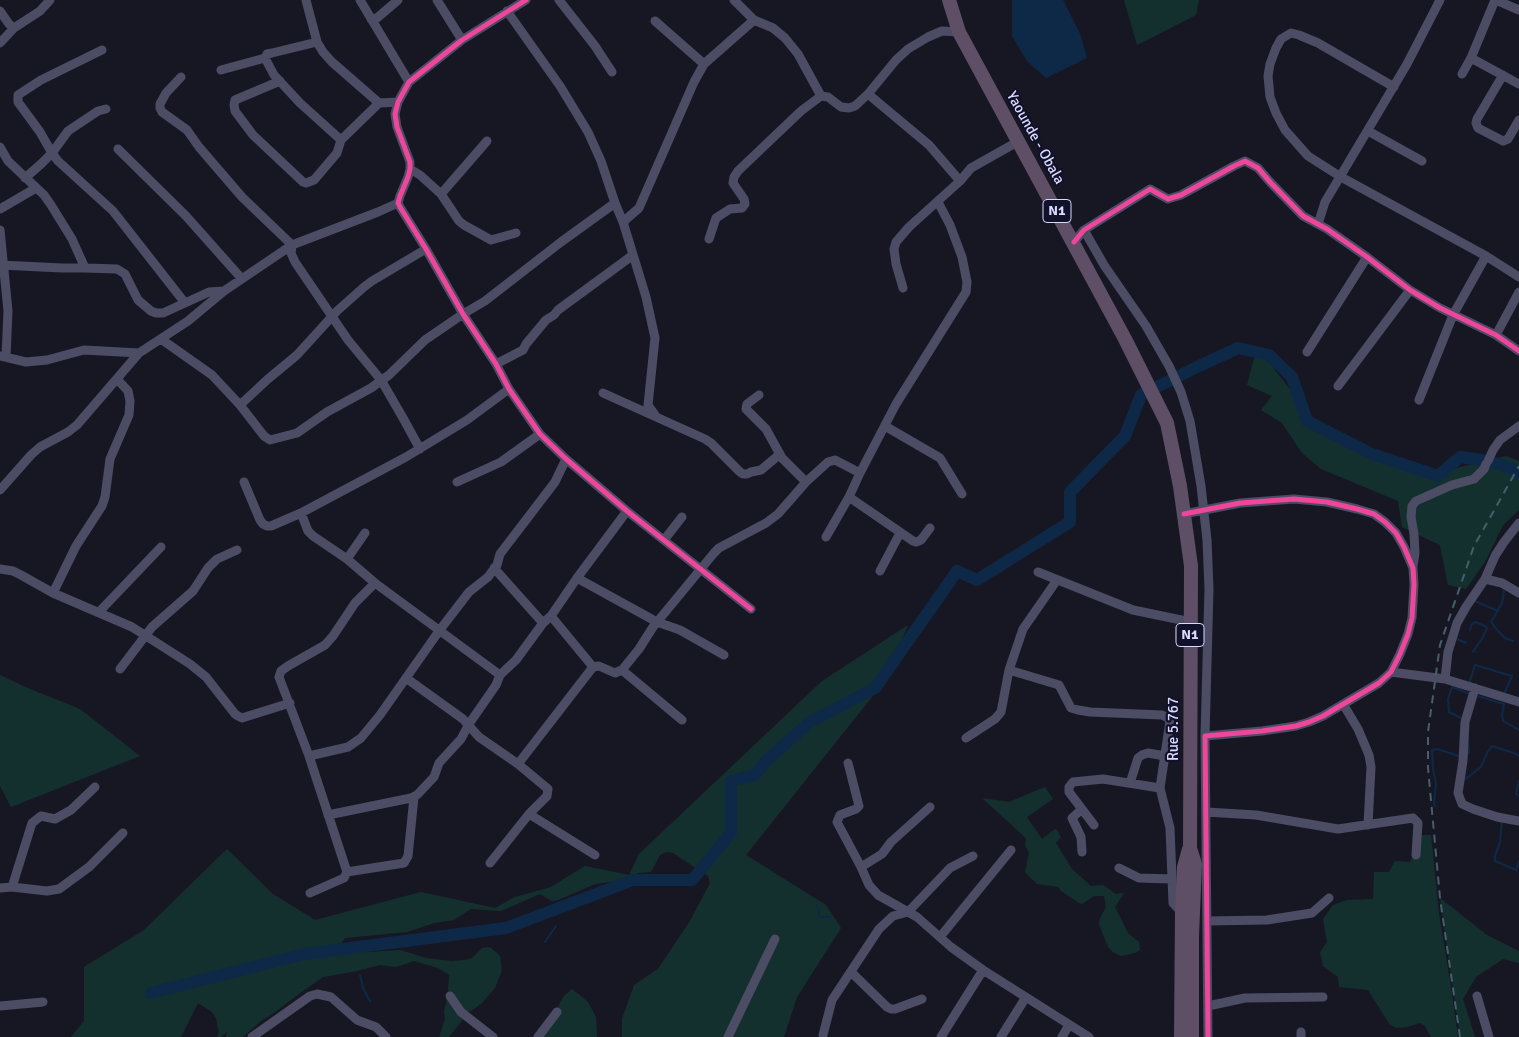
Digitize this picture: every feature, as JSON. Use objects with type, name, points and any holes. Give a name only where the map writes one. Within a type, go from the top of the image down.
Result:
[{"type":"highway","name":"Yaounde - Obala","points":[[949,0],[960,32],[1074,242],[1167,423]]},
{"type":"highway","name":"Rue 5.767","points":[[1167,423],[1180,486],[1191,566],[1190,848],[1195,864],[1192,936],[1192,1037]]},
{"type":"highway","name":"N1","points":[[1181,1037],[1184,866],[1190,848]]},
{"type":"street","points":[[0,43],[14,28],[40,11],[50,0]]},
{"type":"street","points":[[306,0],[317,42],[323,52],[379,103]]},
{"type":"street","points":[[360,0],[409,82]]},
{"type":"street","points":[[371,19],[377,18],[398,0]]},
{"type":"street","points":[[437,0],[462,40]]},
{"type":"street","points":[[526,0],[462,40],[409,82],[398,102],[395,114],[397,127],[410,162],[410,169],[398,202],[463,314],[496,364],[509,389],[540,434],[627,511],[751,609]]},
{"type":"street","points":[[559,0],[595,46],[612,72]]},
{"type":"street","points":[[734,0],[754,20],[773,28],[786,38],[798,54],[822,96],[841,107],[848,108],[855,106],[868,94],[896,60],[908,49],[942,31],[960,32]]},
{"type":"street","points":[[1318,224],[1325,202],[1408,64],[1440,0]]},
{"type":"street","points":[[1462,74],[1471,58],[1495,0],[1519,10]]},
{"type":"street","points":[[507,11],[560,86],[588,132],[601,161],[623,222],[646,297],[655,338],[648,404],[655,415]]},
{"type":"street","points":[[0,12],[14,28]]},
{"type":"street","points":[[623,222],[639,208],[694,82],[704,64],[754,20]]},
{"type":"street","points":[[655,21],[704,64]]},
{"type":"street","points":[[1394,87],[1318,43],[1299,34],[1291,33],[1281,39],[1276,48],[1268,76],[1270,97],[1276,113],[1285,130],[1308,156],[1341,177],[1486,256],[1519,277]]},
{"type":"street","points":[[221,70],[264,58],[272,53],[317,42]]},
{"type":"street","points":[[102,50],[41,80],[18,95],[18,102],[40,132],[52,153],[67,170],[113,211],[185,303]]},
{"type":"street","points":[[264,58],[269,68],[300,103],[342,140]]},
{"type":"street","points":[[1471,58],[1519,84]]},
{"type":"street","points":[[1503,75],[1476,124],[1478,128],[1503,141],[1508,139],[1519,120]]},
{"type":"street","points":[[181,77],[166,93],[160,104],[162,112],[187,130],[199,148],[242,197],[292,245]]},
{"type":"street","points":[[280,81],[235,100],[235,111],[253,135],[306,183],[314,180],[337,153],[342,140],[379,103],[398,102]]},
{"type":"street","points":[[868,94],[928,146],[960,181]]},
{"type":"street","points":[[709,239],[716,218],[730,209],[742,208],[745,204],[744,199],[733,183],[738,171],[801,110],[822,96]]},
{"type":"street","points":[[25,178],[52,153],[68,131],[98,111],[106,109]]},
{"type":"street","points":[[1368,131],[1422,161]]},
{"type":"street","points":[[441,194],[487,141]]},
{"type":"street","points":[[903,288],[896,264],[894,249],[896,242],[909,227],[938,202],[971,168],[1019,141]]},
{"type":"street","points":[[0,147],[8,161],[51,205],[72,239],[84,268]]},
{"type":"street","points":[[118,149],[186,216],[242,279]]},
{"type":"street","points":[[1074,242],[1084,230],[1150,189],[1168,198],[1181,196],[1197,185],[1245,161],[1258,168],[1303,216],[1368,257],[1410,290],[1440,308],[1496,336],[1519,351]]},
{"type":"street","points":[[410,169],[420,175],[441,194],[459,221],[488,238],[496,239],[516,233]]},
{"type":"street","points":[[0,209],[36,188]]},
{"type":"street","points":[[0,490],[36,451],[68,432],[76,425],[139,353],[188,322],[224,291],[292,245],[378,212],[398,202]]},
{"type":"street","points":[[826,537],[849,497],[904,389],[966,292],[967,282],[962,257],[950,224],[938,202]]},
{"type":"street","points":[[161,339],[212,375],[240,406],[259,431],[270,440],[297,433],[327,412],[371,388],[425,340],[485,301],[615,203]]},
{"type":"street","points":[[0,230],[8,311],[3,357],[26,362],[47,360],[84,350],[139,353]]},
{"type":"street","points":[[1084,230],[1104,265],[1146,326],[1169,366],[1190,421],[1201,486],[1209,589],[1205,736],[1208,1037]]},
{"type":"street","points":[[292,245],[291,253],[295,262],[348,340],[381,380],[420,449]]},
{"type":"street","points":[[240,406],[297,355],[343,306],[372,280],[426,249]]},
{"type":"street","points":[[496,364],[523,350],[546,320],[633,255]]},
{"type":"street","points":[[1419,400],[1453,314],[1486,256]]},
{"type":"street","points":[[1307,352],[1368,257]]},
{"type":"street","points":[[2,265],[111,268],[122,271],[138,300],[151,311],[163,312],[209,292],[224,291]]},
{"type":"street","points":[[1338,386],[1410,290]]},
{"type":"street","points":[[1496,336],[1519,292]]},
{"type":"street","points":[[53,593],[76,546],[102,506],[110,459],[129,415],[130,401],[128,391],[117,379]]},
{"type":"street","points":[[244,482],[262,524],[271,526],[301,514],[420,449],[467,420],[509,389]]},
{"type":"street","points":[[603,393],[655,415],[711,443],[743,474],[761,470],[780,454]]},
{"type":"street","points":[[759,395],[747,404],[746,409],[766,429],[785,461],[806,482]]},
{"type":"street","points":[[885,426],[940,458],[962,494]]},
{"type":"street","points":[[1205,736],[1296,726],[1323,716],[1379,683],[1391,672],[1408,634],[1412,618],[1415,553],[1411,517],[1412,506],[1416,501],[1425,497],[1474,479],[1484,469],[1500,440],[1519,426]]},
{"type":"street","points":[[457,482],[500,462],[540,434]]},
{"type":"street","points":[[310,756],[348,747],[357,742],[380,715],[438,631],[469,592],[488,577],[508,542],[555,482],[566,459]]},
{"type":"street","points":[[518,764],[593,670],[599,666],[615,674],[622,670],[639,649],[656,622],[719,548],[754,530],[778,514],[806,482],[832,460],[860,473]]},
{"type":"street","points":[[849,497],[916,542],[921,540],[930,528]]},
{"type":"street","points":[[1184,514],[1240,503],[1294,499],[1327,502],[1357,509],[1374,514],[1396,533],[1413,568]]},
{"type":"street","points":[[328,815],[414,797],[434,777],[438,763],[461,739],[496,685],[500,675],[516,660],[543,623],[551,616],[627,511]]},
{"type":"street","points":[[301,514],[308,531],[313,536],[347,559],[438,631],[500,675]]},
{"type":"street","points":[[664,540],[682,517]]},
{"type":"street","points":[[1446,679],[1448,652],[1457,623],[1486,579],[1494,556],[1519,523]]},
{"type":"street","points":[[347,559],[365,533]]},
{"type":"street","points":[[880,570],[900,533]]},
{"type":"street","points":[[99,612],[161,547]]},
{"type":"street","points":[[120,669],[152,628],[193,591],[208,568],[217,559],[237,550]]},
{"type":"street","points":[[494,568],[543,623]]},
{"type":"street","points":[[0,569],[21,575],[53,593],[132,627],[190,664],[206,677],[238,716],[242,718],[290,703]]},
{"type":"street","points":[[1038,572],[1133,610],[1191,622]]},
{"type":"street","points":[[577,578],[656,622],[680,630],[724,655]]},
{"type":"street","points":[[1486,579],[1502,583],[1519,593]]},
{"type":"street","points":[[966,738],[995,719],[1001,712],[1009,670],[1023,629],[1057,580]]},
{"type":"street","points":[[310,893],[344,878],[347,872],[310,756],[279,676],[280,671],[325,645],[355,603],[375,583]]},
{"type":"street","points":[[551,616],[593,670]]},
{"type":"street","points":[[622,670],[682,720]]},
{"type":"street","points":[[1009,670],[1059,685],[1071,708],[1090,712],[1166,716],[1170,721],[1160,788],[1170,828],[1173,902],[1182,913]]},
{"type":"street","points":[[1391,672],[1446,679],[1519,702]]},
{"type":"street","points":[[406,678],[469,724],[473,732],[479,737],[518,764],[548,789],[547,796],[529,814],[490,863]]},
{"type":"street","points":[[1475,688],[1465,722],[1463,761],[1458,793],[1462,804],[1472,809],[1497,817],[1519,821]]},
{"type":"street","points":[[1343,704],[1358,729],[1369,755],[1371,767],[1368,825]]},
{"type":"street","points":[[1130,783],[1138,758],[1148,753],[1165,756]]},
{"type":"street","points":[[848,762],[859,806],[840,815],[837,822],[873,890],[917,917],[951,947],[983,970],[1089,1037]]},
{"type":"street","points":[[1094,825],[1068,790],[1073,782],[1103,779],[1160,788]]},
{"type":"street","points":[[12,888],[32,823],[41,816],[55,819],[71,810],[95,788]]},
{"type":"street","points":[[347,872],[404,863],[408,856],[414,797]]},
{"type":"street","points":[[861,867],[882,854],[890,842],[930,807]]},
{"type":"street","points":[[1082,809],[1072,818],[1081,837],[1082,852]]},
{"type":"street","points":[[1206,812],[1263,816],[1338,829],[1413,818],[1418,823],[1416,855]]},
{"type":"street","points":[[529,814],[595,855]]},
{"type":"street","points":[[0,888],[47,891],[59,889],[90,867],[123,833]]},
{"type":"street","points":[[940,937],[1011,850]]},
{"type":"street","points":[[823,1036],[832,1000],[880,929],[894,916],[908,912],[950,868],[973,856]]},
{"type":"street","points":[[1118,868],[1139,878],[1172,879]]},
{"type":"street","points":[[1207,921],[1268,920],[1312,913],[1328,898]]},
{"type":"street","points":[[728,1037],[776,939]]},
{"type":"street","points":[[941,1037],[983,970]]},
{"type":"street","points":[[851,972],[891,1008],[895,1009],[922,999]]},
{"type":"street","points":[[252,1037],[310,996],[317,994],[331,997],[357,1020],[372,1025],[386,1037]]},
{"type":"street","points":[[450,996],[462,1012],[493,1037]]},
{"type":"street","points":[[1477,996],[1489,1037]]},
{"type":"street","points":[[1001,1037],[1026,997]]},
{"type":"street","points":[[1208,1006],[1245,998],[1323,997]]},
{"type":"street","points":[[0,1006],[43,1002]]},
{"type":"street","points":[[538,1037],[557,1012]]},
{"type":"street","points":[[1062,1037],[1069,1025]]},
{"type":"green space","points":[[1124,0],[1199,0],[1196,15],[1137,45]]},
{"type":"green space","points":[[1257,347],[1325,434],[1440,472],[1506,456],[1519,461],[1519,510],[1503,525],[1485,562],[1466,589],[1448,585],[1440,545],[1402,527],[1398,501],[1321,469],[1302,453],[1282,423],[1261,410],[1272,396],[1247,385]]},
{"type":"green space","points":[[908,625],[887,678],[746,855],[826,905],[841,928],[797,997],[784,1037],[622,1037],[622,1019],[634,985],[658,969],[690,921],[710,883],[708,876],[673,853],[666,852],[660,855],[651,872],[638,873],[625,880],[595,884],[558,900],[552,901],[540,894],[501,911],[471,909],[454,920],[434,923],[407,932],[345,938],[341,944],[346,948],[368,952],[400,950],[426,958],[451,961],[472,958],[482,948],[490,947],[500,956],[502,970],[495,988],[481,1004],[468,1013],[449,1037],[439,1037],[445,1018],[444,1012],[448,994],[449,975],[438,968],[414,961],[396,967],[380,965],[323,977],[261,1021],[243,1037],[226,1037],[227,1032],[221,1037],[217,1037],[219,1033],[216,1018],[212,1012],[198,1003],[181,1037],[71,1037],[84,1021],[84,967],[144,930],[227,849],[273,894],[315,920],[421,892],[495,908],[515,897],[551,887],[585,866],[629,875],[639,854],[822,681]]},
{"type":"green space","points":[[0,675],[80,709],[140,756],[11,807],[0,786]]},
{"type":"green space","points":[[1045,787],[1053,799],[1027,817],[1042,839],[1055,829],[1057,830],[1061,837],[1056,843],[1072,869],[1091,886],[1103,885],[1116,894],[1124,893],[1115,907],[1128,933],[1139,942],[1140,950],[1135,953],[1121,956],[1108,947],[1099,924],[1106,907],[1104,896],[1094,896],[1082,904],[1061,891],[1058,887],[1037,884],[1025,872],[1029,853],[1025,845],[1026,838],[982,798],[1009,802]]},
{"type":"green space","points":[[1422,835],[1431,835],[1439,914],[1458,1037],[1431,1037],[1425,1026],[1420,1023],[1397,1028],[1390,1025],[1368,990],[1339,987],[1338,977],[1323,966],[1320,952],[1327,942],[1323,919],[1333,905],[1347,900],[1373,899],[1374,872],[1389,872],[1395,861],[1410,862]]},
{"type":"green space","points":[[1440,898],[1487,935],[1519,951],[1519,963],[1503,959],[1476,977],[1463,999],[1475,1037],[1460,1037]]},
{"type":"green space","points":[[572,989],[588,1002],[596,1017],[597,1037],[540,1037],[564,996]]},
{"type":"water","points":[[1012,0],[1063,0],[1080,34],[1087,58],[1046,78],[1027,61],[1012,36]]},
{"type":"waterway","points":[[151,993],[304,954],[506,928],[633,880],[692,880],[731,833],[731,781],[755,775],[767,760],[810,722],[875,688],[957,571],[977,580],[1070,522],[1070,492],[1125,436],[1141,395],[1238,348],[1269,355],[1292,377],[1307,421],[1372,454],[1438,476],[1460,457],[1502,465],[1519,473]]},
{"type":"waterway","points":[[1504,588],[1501,605],[1491,622],[1505,638],[1513,641]]},
{"type":"waterway","points":[[1475,601],[1498,611]]},
{"type":"waterway","points":[[1470,630],[1475,622],[1487,628],[1473,652]]},
{"type":"waterway","points":[[1455,638],[1466,643]]},
{"type":"waterway","points":[[1469,684],[1475,665],[1512,676],[1504,694]]},
{"type":"waterway","points":[[1463,719],[1449,712],[1448,699],[1452,687],[1470,694]]},
{"type":"waterway","points":[[1477,696],[1504,704],[1503,721],[1519,730]]},
{"type":"waterway","points":[[1466,755],[1469,752],[1468,744]]},
{"type":"waterway","points":[[1463,781],[1481,767],[1492,746],[1519,756]]},
{"type":"waterway","points":[[1435,806],[1436,784],[1432,750],[1437,749],[1459,756]]},
{"type":"waterway","points":[[1519,781],[1516,794],[1519,796]]},
{"type":"waterway","points":[[1502,820],[1500,842],[1495,861],[1516,870],[1519,861]]},
{"type":"waterway","points":[[817,906],[820,917],[831,917]]},
{"type":"waterway","points":[[545,942],[556,926]]},
{"type":"waterway","points":[[360,975],[363,988],[370,1001]]},
{"type":"railway","points":[[1460,1037],[1440,898],[1428,768],[1428,732],[1440,645],[1474,546],[1519,466]]},
{"type":"cycle path","points":[[526,0],[462,40],[409,82],[398,102],[395,114],[397,127],[410,162],[408,177],[398,203],[463,314],[496,364],[509,389],[540,434],[627,511],[751,609]]},
{"type":"cycle path","points":[[1074,242],[1084,230],[1150,189],[1168,199],[1181,195],[1245,161],[1258,168],[1303,216],[1327,229],[1410,290],[1440,308],[1496,335],[1519,351]]},
{"type":"cycle path","points":[[1184,514],[1240,503],[1294,499],[1327,502],[1374,514],[1396,533],[1404,547],[1413,568],[1414,585],[1412,618],[1408,634],[1391,672],[1379,683],[1323,716],[1296,726],[1205,736],[1208,1037]]}]
